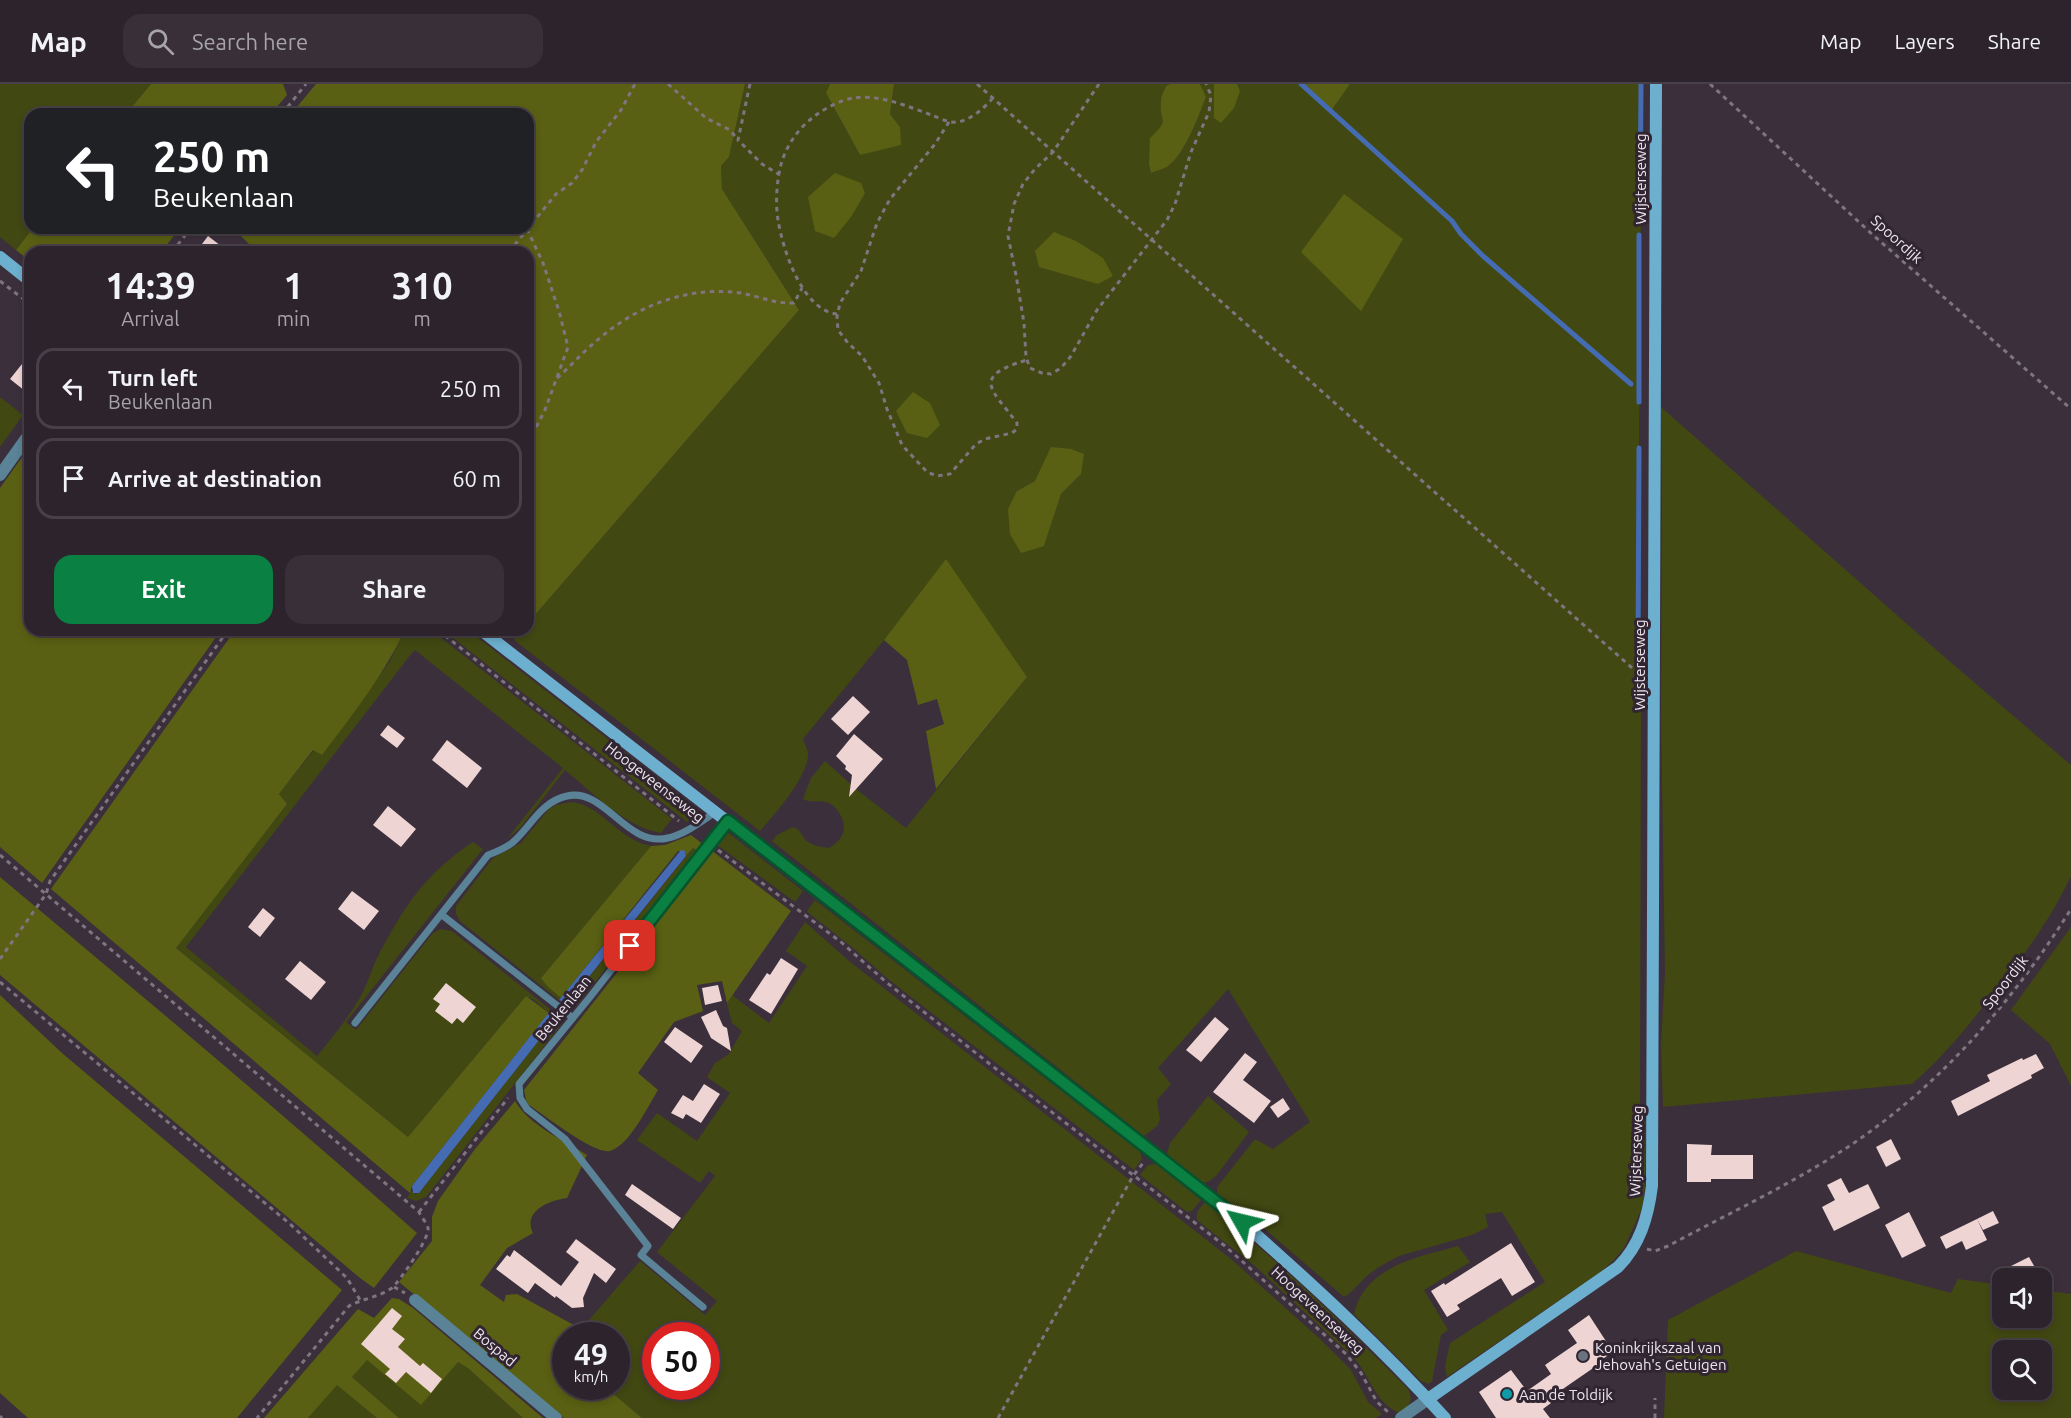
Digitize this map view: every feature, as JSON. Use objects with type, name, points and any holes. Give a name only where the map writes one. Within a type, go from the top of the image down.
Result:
[{"type":"street","name":"Wijsterseweg","points":[[1428,1400],[1610,1274],[1626,1259],[1636,1243],[1649,1209],[1652,1186],[1656,84]]},
{"type":"street","points":[[0,257],[24,276]]},
{"type":"street","points":[[0,474],[24,442]]},
{"type":"street","name":"Hoogeveenseweg","points":[[489,636],[1242,1222],[1308,1281],[1444,1418]]},
{"type":"street","name":"Bospad","points":[[415,1300],[556,1418]]},
{"type":"street","points":[[1402,1418],[1428,1400]]},
{"type":"lane","points":[[355,1023],[488,855],[513,842],[552,801],[578,795],[603,806],[640,835],[654,839],[666,838],[690,829],[716,812]]},
{"type":"lane","name":"Beukenlaan","points":[[519,1084],[728,821]]},
{"type":"lane","points":[[442,915],[573,1018]]},
{"type":"lane","points":[[519,1084],[520,1098],[527,1109],[565,1139],[648,1246],[641,1255],[703,1306]]},
{"type":"path","points":[[297,84],[300,92]]},
{"type":"path","points":[[287,108],[306,84]]},
{"type":"path","points":[[534,221],[556,194],[572,183],[582,170],[596,142],[621,110],[635,84]]},
{"type":"path","points":[[668,84],[705,118],[730,130],[762,164],[780,175]]},
{"type":"path","points":[[738,140],[750,84]]},
{"type":"path","points":[[977,84],[1654,688]]},
{"type":"path","points":[[1099,84],[1053,152],[1023,184],[1014,204],[1008,236],[1016,275],[1027,360],[1030,368],[1042,374],[1051,374],[1061,368],[1071,356],[1097,310],[1167,220],[1175,204],[1191,152],[1209,112],[1211,95],[1206,84]]},
{"type":"path","name":"Spoordijk","points":[[1710,84],[1873,235],[2071,409]]},
{"type":"path","points":[[837,314],[821,309],[802,287],[791,264],[777,218],[781,163],[802,127],[816,114],[848,99],[875,98],[949,122],[963,120],[974,115],[993,98]]},
{"type":"path","points":[[949,122],[935,144],[890,199],[877,223],[861,271],[840,303],[837,314],[838,330],[862,356],[879,383],[902,445],[927,472],[937,476],[950,474],[976,444],[985,439],[1012,433],[1017,429],[1017,423],[994,396],[991,389],[992,381],[1001,369],[1027,360]]},
{"type":"path","points":[[177,246],[186,234]]},
{"type":"path","points":[[513,246],[523,234]]},
{"type":"path","points":[[529,234],[546,273],[568,347],[545,410],[534,431]]},
{"type":"path","points":[[0,281],[24,299]]},
{"type":"path","points":[[557,378],[616,326],[641,309],[673,297],[703,292],[733,292],[783,304],[794,303],[802,287]]},
{"type":"path","points":[[0,959],[46,894],[50,881],[224,636]]},
{"type":"path","name":"Hoogeveenseweg","points":[[446,636],[690,829]]},
{"type":"path","name":"Hoogeveenseweg","points":[[710,845],[841,942],[886,982],[1254,1270],[1353,1362],[1371,1394],[1382,1407],[1394,1416],[1402,1418]]},
{"type":"path","points":[[0,855],[419,1212],[428,1228],[422,1245],[393,1287],[349,1306],[257,1418]]},
{"type":"path","name":"Spoordijk","points":[[1636,1243],[1655,1251],[1668,1246],[1829,1159],[1900,1108],[1949,1064],[2007,1002],[2071,909]]},
{"type":"path","points":[[0,982],[291,1224],[347,1278],[360,1300]]},
{"type":"path","points":[[419,1212],[519,1084]]},
{"type":"path","points":[[998,1418],[1133,1176],[1151,1151]]},
{"type":"path","points":[[1655,1398],[1655,1418]]},
{"type":"green space","points":[[0,84],[151,84],[131,108],[24,108],[24,234],[28,234],[16,250],[0,237]]},
{"type":"green space","points":[[151,84],[283,84],[287,95],[276,108],[131,108]]},
{"type":"green space","points":[[316,84],[745,84],[729,157],[721,166],[722,189],[799,310],[534,616],[534,246],[248,246],[249,244],[239,234],[534,234],[534,108],[296,108]]},
{"type":"green space","points":[[745,84],[830,84],[826,93],[860,155],[900,127],[890,114],[894,84],[1170,84],[1166,86],[1161,101],[1162,126],[1149,165],[1151,173],[1172,163],[1184,146],[1206,97],[1200,84],[1214,84],[1214,117],[1240,91],[1237,84],[1300,84],[1331,111],[1350,84],[1642,84],[1639,436],[1640,1110],[1646,1109],[1645,1187],[1642,1208],[1624,1248],[1599,1273],[1447,1377],[1445,1366],[1450,1343],[1545,1282],[1502,1212],[1485,1214],[1488,1227],[1472,1235],[1399,1256],[1378,1268],[1344,1297],[1259,1224],[1217,1193],[1217,1187],[1255,1139],[1273,1149],[1310,1122],[1228,989],[1158,1068],[1171,1084],[1157,1100],[1160,1120],[1157,1126],[1144,1136],[772,841],[777,835],[793,827],[808,842],[818,846],[829,848],[840,838],[844,830],[843,821],[832,804],[803,799],[811,778],[825,761],[856,789],[906,828],[1027,677],[946,560],[803,739],[808,752],[803,772],[790,794],[760,831],[514,640],[517,636],[534,636],[534,616],[799,310],[722,189],[721,166],[729,157]],"holes":[[[1102,258],[1098,284],[1075,276]],[[1081,474],[1061,494],[1044,546],[1017,491],[1035,481]]]},
{"type":"green space","points":[[830,84],[894,84],[890,114],[900,127],[901,145],[860,155],[826,93]]},
{"type":"green space","points":[[1200,84],[1206,97],[1190,136],[1178,156],[1165,168],[1151,173],[1150,138],[1162,124],[1162,97],[1166,86]]},
{"type":"green space","points":[[1214,84],[1237,84],[1240,91],[1234,108],[1221,123],[1214,118]]},
{"type":"green space","points":[[1300,84],[1350,84],[1331,111]]},
{"type":"green space","points":[[835,173],[861,183],[865,193],[851,217],[834,238],[815,231],[808,197]]},
{"type":"green space","points":[[1344,194],[1403,239],[1361,311],[1301,252]]},
{"type":"green space","points":[[1054,232],[1076,241],[1103,258],[1113,276],[1098,284],[1039,267],[1035,251]]},
{"type":"green space","points":[[28,234],[175,234],[166,246],[24,246],[24,256],[16,250]]},
{"type":"green space","points":[[913,392],[930,403],[940,425],[927,438],[907,433],[896,411]]},
{"type":"green space","points":[[0,397],[23,415],[0,447]]},
{"type":"green space","points":[[1661,407],[1941,654],[2071,765],[2071,876],[2063,893],[2034,940],[2001,985],[1952,1044],[1912,1084],[1663,1107],[1661,1044],[1665,973],[1661,715]]},
{"type":"green space","points":[[1051,447],[1071,449],[1084,454],[1081,474],[1061,494],[1044,546],[1021,553],[1010,534],[1008,509],[1017,491],[1035,481]]},
{"type":"green space","points":[[24,454],[24,636],[217,636],[42,883],[0,847],[0,488]]},
{"type":"green space","points":[[946,559],[1027,677],[936,789],[926,731],[944,724],[937,699],[918,705],[907,660],[884,640]]},
{"type":"green space","points":[[231,636],[402,636],[377,679],[322,755],[313,750],[279,794],[287,804],[176,948],[408,1137],[526,996],[549,1013],[412,1186],[410,1193],[51,889]]},
{"type":"green space","points":[[402,636],[439,636],[672,819],[661,833],[648,830],[610,808],[565,770],[520,828],[507,839],[563,768],[415,650],[411,654],[186,947],[317,1056],[356,1004],[389,936],[418,891],[442,866],[473,842],[483,849],[346,1022],[356,1030],[432,934],[440,929],[452,931],[551,1010],[549,1013],[526,996],[408,1137],[175,947],[287,804],[279,794],[314,750],[322,755],[390,661]]},
{"type":"green space","points":[[451,636],[476,636],[695,807],[695,815],[687,822]]},
{"type":"green space","points":[[571,802],[592,809],[629,837],[651,846],[541,978],[561,998],[559,1000],[460,921],[456,914],[456,906],[493,858],[521,843],[549,809]]},
{"type":"green space","points":[[726,831],[803,891],[795,902],[716,844]]},
{"type":"green space","points":[[691,835],[704,845],[698,851],[693,848],[686,856],[686,853],[678,851],[561,998],[547,986],[541,978],[651,846],[665,845]]},
{"type":"green space","points":[[693,848],[698,851],[577,1005],[567,1004]]},
{"type":"green space","points":[[711,850],[791,911],[727,1003],[722,981],[697,985],[703,1011],[674,1022],[638,1073],[658,1090],[625,1141],[610,1151],[603,1151],[582,1141],[529,1105],[524,1090]]},
{"type":"green space","points":[[0,877],[262,1098],[417,1233],[374,1288],[0,975]]},
{"type":"green space","points":[[815,900],[1140,1152],[1142,1159],[1134,1170],[888,979],[810,914],[807,911]]},
{"type":"green space","points":[[805,922],[849,961],[1231,1259],[1351,1370],[1368,1402],[1382,1414],[1376,1418],[642,1418],[621,1400],[630,1400],[630,1322],[587,1322],[640,1261],[705,1315],[717,1301],[657,1252],[715,1176],[709,1171],[700,1183],[637,1140],[657,1113],[697,1141],[730,1093],[707,1077],[715,1063],[729,1054],[742,1031],[732,1023],[727,1003],[732,995],[769,1023],[807,966],[786,951]]},
{"type":"green space","points":[[2071,927],[2071,1086],[2050,1044],[2011,1010]]},
{"type":"green space","points":[[0,995],[62,1053],[342,1290],[237,1418],[28,1418],[0,1393]]},
{"type":"green space","points":[[558,1016],[563,1022],[426,1197],[416,1201],[407,1198],[411,1191],[415,1194],[419,1193]]},
{"type":"green space","points":[[1208,1096],[1249,1132],[1216,1176],[1203,1183],[1167,1154],[1170,1143]]},
{"type":"green space","points":[[515,1101],[521,1110],[538,1125],[587,1155],[567,1198],[546,1204],[534,1213],[531,1219],[533,1233],[507,1248],[480,1285],[504,1302],[506,1295],[517,1294],[568,1322],[552,1322],[552,1400],[621,1400],[642,1418],[564,1418],[399,1282],[432,1241],[432,1217],[438,1201],[475,1149]]},
{"type":"green space","points":[[1156,1164],[1201,1200],[1192,1211],[1187,1212],[1140,1175],[1148,1165]]},
{"type":"green space","points":[[1205,1202],[1284,1269],[1408,1389],[1410,1403],[1406,1408],[1400,1413],[1385,1404],[1356,1360],[1256,1267],[1198,1221],[1197,1213]]},
{"type":"green space","points":[[1458,1246],[1470,1262],[1424,1290],[1448,1330],[1441,1335],[1432,1381],[1429,1384],[1421,1381],[1354,1314],[1360,1298],[1381,1274],[1410,1260]]},
{"type":"green space","points":[[1796,1251],[1951,1293],[1958,1279],[1992,1284],[1992,1328],[2052,1328],[2052,1291],[2071,1294],[2071,1418],[1664,1418],[1668,1320]]},
{"type":"green space","points":[[392,1298],[399,1299],[413,1308],[543,1418],[523,1418],[469,1369],[458,1362],[421,1405],[367,1360],[352,1377],[399,1418],[377,1418],[337,1385],[308,1418],[264,1418],[358,1309],[374,1318]]},
{"type":"green space","points":[[366,1360],[458,1362],[469,1369],[523,1418],[399,1418],[352,1377]]},
{"type":"green space","points":[[337,1384],[377,1418],[308,1418]]},
{"type":"water","points":[[681,850],[685,851],[686,856],[567,1004],[559,1000]]},
{"type":"water","points":[[551,1010],[558,1016],[419,1193],[413,1193],[412,1186]]},
{"type":"building","points":[[208,236],[221,246],[200,246]]},
{"type":"building","points":[[24,362],[24,390],[10,379]]},
{"type":"building","points":[[853,696],[870,712],[848,735],[831,719]]},
{"type":"building","points":[[388,725],[405,738],[397,748],[380,735]]},
{"type":"building","points":[[854,734],[883,759],[849,797],[852,775],[836,756]]},
{"type":"building","points":[[447,740],[482,768],[467,788],[432,760]]},
{"type":"building","points":[[388,806],[416,829],[401,847],[373,825]]},
{"type":"building","points":[[352,891],[379,911],[364,930],[338,909]]},
{"type":"building","points":[[263,908],[275,918],[260,937],[248,927]]},
{"type":"building","points":[[781,958],[798,969],[771,1014],[749,1000],[767,973],[770,975]]},
{"type":"building","points":[[300,961],[326,982],[311,1000],[285,979]]},
{"type":"building","points":[[446,983],[476,1007],[463,1023],[457,1018],[452,1024],[435,1011],[440,1004],[433,999]]},
{"type":"building","points":[[718,985],[722,1001],[705,1005],[702,988]]},
{"type":"building","points":[[716,1010],[723,1026],[727,1028],[731,1051],[711,1038],[701,1017]]},
{"type":"building","points":[[1215,1017],[1229,1029],[1201,1062],[1186,1050]]},
{"type":"building","points":[[675,1027],[703,1046],[691,1063],[664,1042]]},
{"type":"building","points":[[1245,1053],[1257,1062],[1243,1080],[1271,1101],[1254,1123],[1213,1092]]},
{"type":"building","points":[[2036,1054],[2044,1068],[2031,1075],[2032,1078],[1958,1116],[1951,1101],[1990,1081],[1987,1075],[2022,1058],[2023,1060]]},
{"type":"building","points":[[704,1084],[720,1094],[701,1123],[686,1114],[683,1119],[671,1113],[683,1095],[693,1101]]},
{"type":"building","points":[[1283,1098],[1290,1109],[1278,1118],[1270,1107]]},
{"type":"building","points":[[1891,1139],[1901,1159],[1886,1167],[1876,1147]]},
{"type":"building","points":[[1687,1144],[1712,1145],[1711,1155],[1753,1155],[1753,1179],[1711,1179],[1711,1182],[1687,1182]]},
{"type":"building","points":[[1841,1178],[1849,1193],[1868,1184],[1880,1208],[1834,1231],[1822,1207],[1835,1200],[1827,1185]]},
{"type":"building","points":[[632,1184],[681,1218],[673,1229],[625,1195]]},
{"type":"building","points":[[1993,1211],[1999,1223],[1983,1230],[1977,1219]]},
{"type":"building","points":[[1909,1212],[1926,1246],[1902,1258],[1885,1225]]},
{"type":"building","points":[[1977,1219],[1987,1240],[1966,1250],[1962,1241],[1946,1249],[1940,1237]]},
{"type":"building","points":[[576,1239],[616,1269],[606,1283],[594,1273],[583,1298],[584,1307],[572,1308],[535,1283],[528,1293],[496,1269],[507,1255],[510,1257],[514,1250],[561,1286],[579,1262],[566,1252]]},
{"type":"building","points":[[1511,1243],[1535,1282],[1512,1296],[1501,1278],[1457,1305],[1460,1309],[1447,1317],[1431,1291],[1444,1283],[1445,1285]]},
{"type":"building","points":[[2029,1257],[2035,1268],[2007,1268]]},
{"type":"building","points":[[392,1308],[402,1316],[392,1329],[405,1339],[398,1347],[420,1366],[423,1363],[442,1379],[431,1393],[406,1372],[396,1383],[385,1374],[390,1369],[361,1344]]},
{"type":"building","points":[[1589,1315],[1613,1352],[1557,1393],[1559,1397],[1543,1409],[1550,1418],[1496,1418],[1479,1392],[1511,1370],[1527,1391],[1551,1374],[1545,1365],[1577,1343],[1568,1330]]},
{"type":"waterway","points":[[1301,84],[1452,221],[1461,234],[1483,256],[1631,384]]},
{"type":"waterway","points":[[1640,221],[1641,84]]},
{"type":"waterway","points":[[1639,235],[1639,402]]},
{"type":"waterway","points":[[1638,657],[1639,448]]},
{"type":"place","name":"Koninkrijkszaal van Jehovah's Getuigen","points":[[1583,1356]]},
{"type":"place","name":"Aan de Toldijk","points":[[1507,1394]]},
{"type":"route","points":[[630,946],[728,821],[1242,1222]]}]
